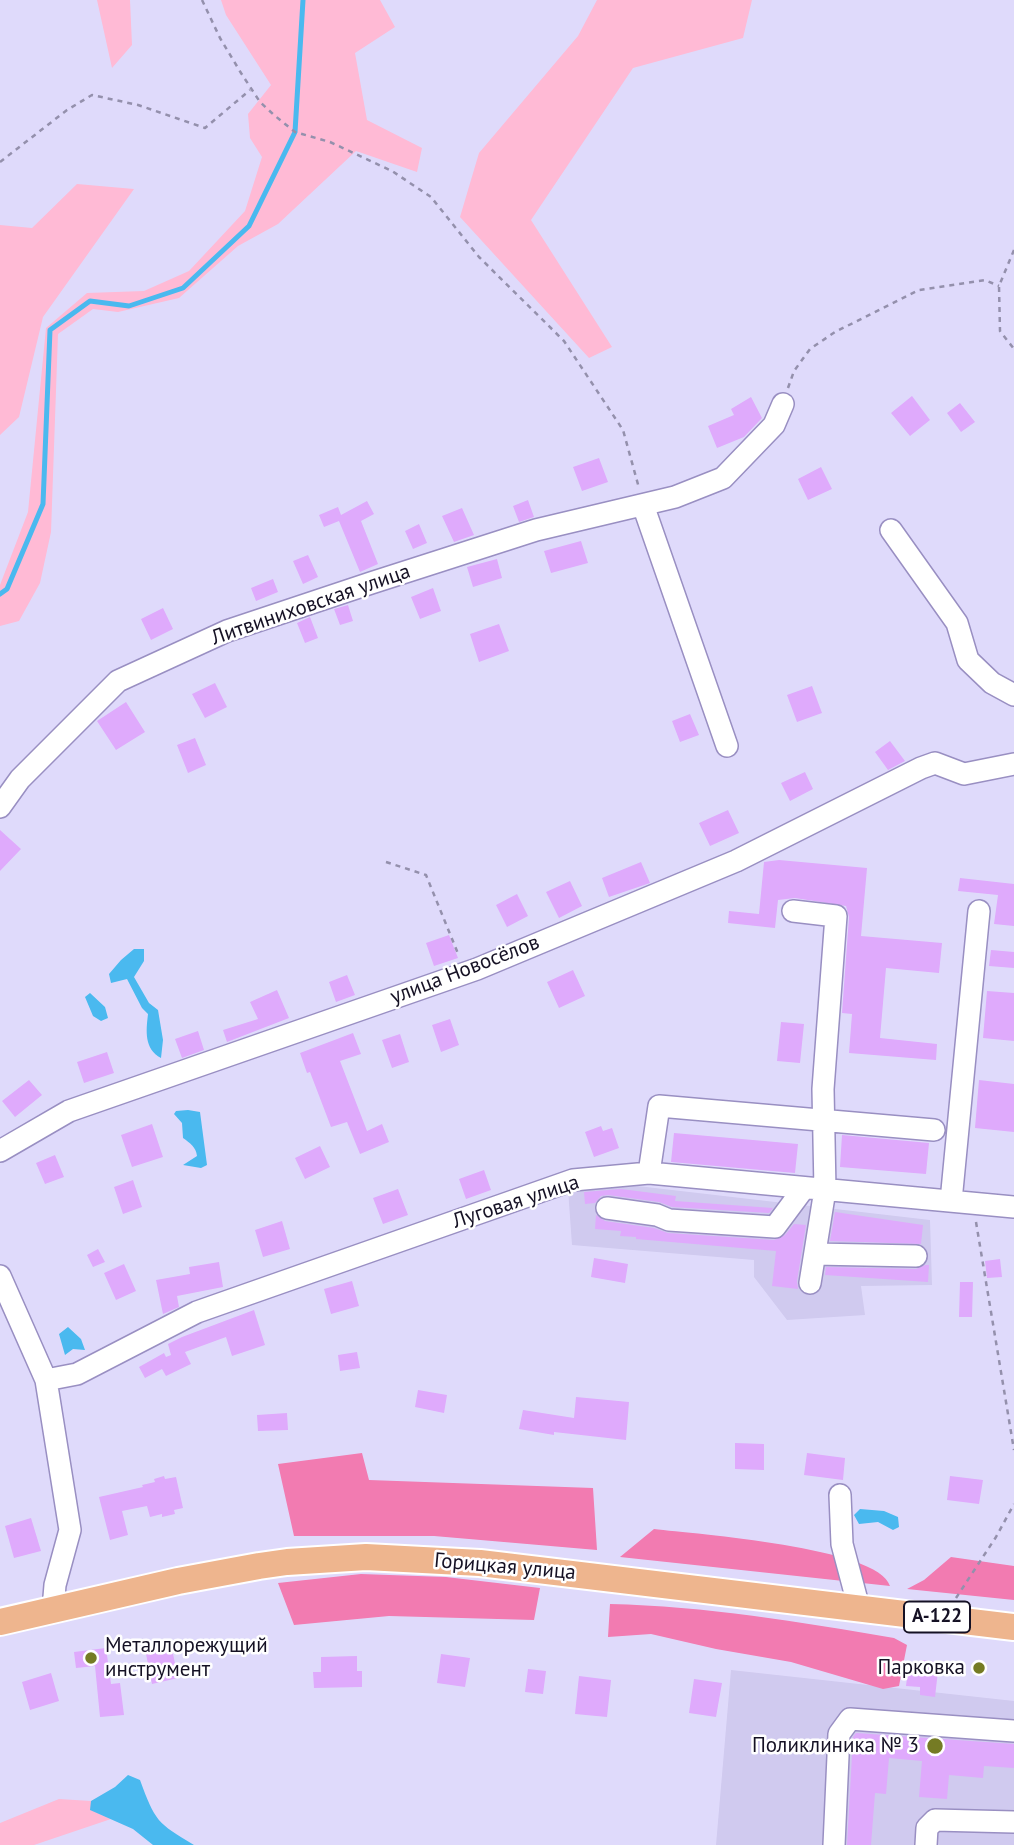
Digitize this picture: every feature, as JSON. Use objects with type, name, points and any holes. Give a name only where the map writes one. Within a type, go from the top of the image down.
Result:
[{"type":"main road","name":"Горицкая улица","points":[[0,1622],[259,1566],[366,1557],[480,1563],[1014,1627]]},
{"type":"street","name":"Литвиниховская улица","points":[[0,807],[20,779],[118,681],[227,631],[331,596],[536,530],[675,497],[723,478],[774,425],[783,404]]},
{"type":"street","points":[[643,505],[727,746]]},
{"type":"street","points":[[891,530],[957,623],[968,660],[992,683],[1014,695]]},
{"type":"street","name":"улица Новосёлов","points":[[0,1150],[69,1111],[466,972],[736,861],[921,768],[935,763],[964,774],[1014,764]]},
{"type":"street","points":[[793,911],[836,916],[823,1121],[815,1189],[815,1254],[810,1283]]},
{"type":"street","points":[[951,1202],[979,911]]},
{"type":"street","points":[[649,1173],[659,1106],[934,1130]]},
{"type":"street","name":"Луговая улица","points":[[46,1380],[76,1374],[197,1312],[573,1180],[649,1173],[1014,1207]]},
{"type":"street","points":[[607,1208],[657,1215],[669,1220],[775,1227],[815,1189]]},
{"type":"street","points":[[815,1254],[916,1256]]},
{"type":"street","points":[[0,1276],[46,1380],[70,1530],[55,1585],[53,1609]]},
{"type":"street","points":[[840,1495],[842,1544],[859,1608]]},
{"type":"street","points":[[834,1845],[839,1734],[850,1719],[1014,1731]]},
{"type":"street","points":[[926,1845],[927,1828],[936,1820],[1014,1822]]},
{"type":"path","points":[[202,0],[220,38],[260,102],[295,132],[330,142],[392,171],[431,197],[479,257],[564,341],[623,429],[643,505]]},
{"type":"path","points":[[0,162],[67,110],[92,95],[138,105],[205,128],[251,89]]},
{"type":"path","points":[[1014,250],[999,286],[1000,331],[1014,349]]},
{"type":"path","points":[[783,404],[794,371],[810,349],[835,332],[919,290],[985,280],[999,286]]},
{"type":"path","points":[[386,862],[426,875],[466,972]]},
{"type":"path","points":[[973,1203],[1014,1450]]},
{"type":"path","points":[[942,1618],[996,1537],[1014,1504]]},
{"type":"shaded area","points":[[97,0],[130,0],[132,45],[112,68]]},
{"type":"shaded area","points":[[221,0],[380,0],[395,27],[355,53],[367,120],[422,148],[417,172],[356,151],[278,224],[238,246],[179,298],[118,312],[93,309],[58,334],[51,532],[40,583],[19,621],[0,626],[0,585],[28,512],[46,328],[87,293],[144,291],[189,271],[245,211],[262,157],[250,138],[248,114],[271,85],[226,15]]},
{"type":"shaded area","points":[[597,0],[752,0],[743,38],[633,68],[531,220],[612,347],[589,358],[460,217],[479,153],[578,36]]},
{"type":"shaded area","points":[[77,184],[134,189],[43,317],[19,417],[0,435],[0,225],[32,228]]},
{"type":"shaded area","points":[[612,1183],[930,1220],[932,1285],[861,1286],[865,1315],[787,1320],[754,1277],[754,1260],[572,1245],[568,1189]]},
{"type":"shaded area","points":[[362,1453],[369,1480],[593,1488],[597,1550],[434,1536],[294,1536],[278,1464]]},
{"type":"shaded area","points":[[654,1529],[744,1539],[821,1552],[854,1561],[878,1573],[890,1586],[620,1557]]},
{"type":"shaded area","points":[[951,1557],[1014,1566],[1014,1600],[907,1589],[924,1580]]},
{"type":"shaded area","points":[[361,1574],[446,1577],[540,1588],[534,1620],[389,1616],[294,1625],[278,1583]]},
{"type":"shaded area","points":[[610,1604],[717,1611],[894,1638],[907,1645],[899,1686],[883,1689],[791,1662],[651,1634],[608,1637]]},
{"type":"shaded area","points":[[731,1670],[1014,1701],[1014,1845],[716,1845]]},
{"type":"shaded area","points":[[59,1799],[91,1801],[91,1810],[111,1819],[34,1845],[0,1845],[0,1823]]},
{"type":"water","points":[[134,949],[144,949],[144,961],[134,977],[149,1003],[158,1010],[163,1040],[161,1058],[149,1045],[148,1014],[127,979],[111,983],[109,974]]},
{"type":"water","points":[[90,993],[105,1007],[108,1018],[101,1021],[93,1016],[85,997]]},
{"type":"water","points":[[176,1111],[200,1112],[207,1165],[201,1168],[183,1165],[197,1156],[194,1148],[183,1138],[182,1123],[174,1114]]},
{"type":"water","points":[[68,1327],[81,1339],[85,1350],[73,1349],[65,1355],[59,1334]]},
{"type":"water","points":[[860,1509],[884,1511],[898,1517],[899,1527],[893,1530],[878,1522],[859,1524],[854,1515]]},
{"type":"water","points":[[128,1775],[140,1780],[159,1820],[194,1845],[153,1845],[133,1829],[90,1810],[91,1801],[115,1787]]},
{"type":"building","points":[[912,396],[930,420],[910,436],[891,413]]},
{"type":"building","points":[[751,397],[762,418],[744,437],[717,448],[708,426],[734,415],[731,409]]},
{"type":"building","points":[[960,403],[975,422],[961,432],[947,413]]},
{"type":"building","points":[[599,458],[608,482],[582,491],[573,467]]},
{"type":"building","points":[[821,467],[832,489],[808,500],[798,479]]},
{"type":"building","points":[[528,500],[534,517],[519,522],[513,506]]},
{"type":"building","points":[[367,501],[374,514],[361,521],[378,564],[360,572],[339,521],[324,527],[319,515],[338,507],[341,515]]},
{"type":"building","points":[[462,508],[474,535],[454,542],[442,516]]},
{"type":"building","points":[[419,524],[427,543],[413,549],[405,531]]},
{"type":"building","points":[[581,541],[588,563],[551,573],[544,551]]},
{"type":"building","points":[[308,555],[318,577],[303,584],[293,561]]},
{"type":"building","points":[[497,559],[502,578],[473,587],[467,567]]},
{"type":"building","points":[[273,579],[278,592],[256,601],[251,588]]},
{"type":"building","points":[[433,588],[441,611],[420,619],[411,597]]},
{"type":"building","points":[[348,605],[353,621],[340,625],[334,609]]},
{"type":"building","points":[[163,608],[173,629],[151,640],[141,619]]},
{"type":"building","points":[[310,617],[318,638],[305,643],[297,623]]},
{"type":"building","points":[[499,624],[509,651],[479,662],[470,634]]},
{"type":"building","points":[[215,683],[227,707],[205,718],[192,694]]},
{"type":"building","points":[[812,686],[822,713],[797,722],[787,695]]},
{"type":"building","points":[[126,702],[145,732],[116,750],[97,721]]},
{"type":"building","points":[[690,714],[699,735],[680,742],[672,721]]},
{"type":"building","points":[[195,738],[206,765],[188,773],[177,745]]},
{"type":"building","points":[[890,741],[905,761],[888,770],[875,752]]},
{"type":"building","points":[[805,772],[813,789],[790,801],[781,783]]},
{"type":"building","points":[[728,810],[739,833],[710,846],[699,823]]},
{"type":"building","points":[[0,830],[21,849],[0,871]]},
{"type":"building","points":[[779,860],[867,868],[861,936],[942,943],[939,973],[886,968],[880,1038],[937,1044],[936,1060],[849,1053],[852,1014],[842,1013],[849,917],[846,906],[795,898],[778,900],[775,928],[728,923],[729,911],[759,914],[764,862]]},
{"type":"building","points":[[641,862],[650,883],[609,897],[602,878]]},
{"type":"building","points":[[960,878],[1014,884],[1014,926],[994,924],[998,895],[958,891]]},
{"type":"building","points":[[570,881],[582,906],[559,918],[546,892]]},
{"type":"building","points":[[517,894],[528,916],[507,927],[496,905]]},
{"type":"building","points":[[449,935],[458,958],[434,966],[426,943]]},
{"type":"building","points":[[991,950],[1014,952],[1014,968],[989,966]]},
{"type":"building","points":[[573,970],[585,996],[559,1008],[547,982]]},
{"type":"building","points":[[347,975],[355,995],[336,1002],[329,982]]},
{"type":"building","points":[[277,990],[289,1018],[227,1042],[223,1030],[258,1019],[250,1002]]},
{"type":"building","points":[[987,991],[1014,993],[1014,1041],[983,1038]]},
{"type":"building","points":[[450,1019],[459,1045],[441,1052],[432,1025]]},
{"type":"building","points":[[781,1022],[804,1024],[800,1063],[777,1061]]},
{"type":"building","points":[[198,1031],[204,1050],[182,1058],[175,1039]]},
{"type":"building","points":[[353,1033],[361,1054],[340,1061],[367,1131],[382,1124],[389,1142],[360,1154],[347,1122],[331,1127],[300,1053]]},
{"type":"building","points":[[400,1034],[409,1062],[392,1068],[382,1040]]},
{"type":"building","points":[[107,1052],[114,1073],[84,1083],[77,1062]]},
{"type":"building","points":[[29,1080],[42,1095],[15,1117],[2,1101]]},
{"type":"building","points":[[979,1080],[1014,1084],[1014,1132],[975,1128]]},
{"type":"building","points":[[152,1124],[163,1157],[132,1167],[121,1135]]},
{"type":"building","points":[[601,1126],[603,1131],[612,1128],[619,1148],[594,1157],[585,1132]]},
{"type":"building","points":[[674,1133],[798,1144],[795,1173],[671,1162]]},
{"type":"building","points":[[842,1135],[929,1143],[926,1174],[840,1167]]},
{"type":"building","points":[[320,1146],[330,1167],[305,1179],[295,1158]]},
{"type":"building","points":[[55,1155],[64,1177],[45,1184],[36,1163]]},
{"type":"building","points":[[484,1170],[491,1190],[466,1199],[459,1179]]},
{"type":"building","points":[[133,1180],[142,1207],[123,1214],[114,1187]]},
{"type":"building","points":[[398,1189],[408,1215],[383,1224],[373,1198]]},
{"type":"building","points":[[621,1189],[676,1196],[675,1201],[773,1208],[769,1213],[672,1207],[659,1202],[608,1195],[601,1196],[595,1203],[585,1204],[584,1192]]},
{"type":"building","points":[[835,1212],[923,1225],[921,1244],[830,1241]]},
{"type":"building","points":[[596,1215],[605,1221],[654,1228],[668,1233],[774,1240],[785,1235],[794,1224],[806,1225],[798,1289],[772,1286],[776,1251],[620,1236],[621,1231],[595,1229]]},
{"type":"building","points":[[282,1221],[290,1249],[263,1257],[255,1230]]},
{"type":"building","points":[[98,1249],[105,1262],[93,1267],[87,1255]]},
{"type":"building","points":[[594,1258],[628,1264],[625,1283],[591,1277]]},
{"type":"building","points":[[1000,1259],[1002,1277],[987,1278],[985,1261]]},
{"type":"building","points":[[219,1262],[223,1287],[177,1296],[179,1307],[163,1314],[156,1280],[190,1274],[189,1267]]},
{"type":"building","points":[[124,1264],[136,1291],[116,1300],[104,1273]]},
{"type":"building","points":[[929,1265],[928,1282],[825,1275],[826,1267],[916,1269]]},
{"type":"building","points":[[352,1281],[359,1306],[331,1314],[324,1289]]},
{"type":"building","points":[[960,1282],[973,1282],[972,1317],[959,1317]]},
{"type":"building","points":[[254,1310],[265,1345],[232,1356],[226,1337],[185,1352],[191,1364],[166,1376],[162,1369],[145,1378],[139,1367],[164,1353],[166,1357],[171,1355],[168,1344]]},
{"type":"building","points":[[357,1352],[360,1368],[340,1371],[338,1355]]},
{"type":"building","points":[[418,1390],[447,1395],[444,1413],[415,1407]]},
{"type":"building","points":[[576,1397],[629,1402],[626,1440],[554,1432],[554,1435],[519,1429],[523,1410],[574,1418]]},
{"type":"building","points":[[287,1413],[288,1430],[258,1431],[257,1415]]},
{"type":"building","points":[[735,1443],[764,1444],[764,1470],[735,1469]]},
{"type":"building","points":[[807,1453],[845,1458],[843,1480],[804,1475]]},
{"type":"building","points":[[164,1476],[165,1479],[176,1477],[183,1508],[174,1510],[175,1514],[162,1517],[162,1514],[150,1517],[147,1506],[122,1511],[128,1535],[110,1540],[99,1497],[143,1487],[142,1485],[155,1482],[154,1479]]},
{"type":"building","points":[[950,1476],[983,1480],[979,1504],[947,1500]]},
{"type":"building","points":[[31,1518],[41,1551],[14,1558],[5,1526]]},
{"type":"building","points":[[106,1648],[111,1684],[120,1683],[124,1715],[100,1717],[95,1666],[76,1668],[74,1652]]},
{"type":"building","points":[[172,1649],[178,1678],[152,1684],[146,1654]]},
{"type":"building","points":[[441,1654],[470,1658],[465,1687],[437,1683]]},
{"type":"building","points":[[357,1656],[357,1671],[362,1671],[362,1687],[314,1688],[313,1672],[321,1672],[321,1657]]},
{"type":"building","points":[[922,1660],[939,1662],[935,1697],[920,1695],[920,1687],[906,1686],[908,1670],[921,1672]]},
{"type":"building","points":[[528,1669],[546,1671],[543,1694],[525,1692]]},
{"type":"building","points":[[51,1673],[59,1701],[30,1710],[22,1682]]},
{"type":"building","points":[[579,1676],[611,1680],[607,1717],[575,1714]]},
{"type":"building","points":[[694,1679],[722,1683],[716,1717],[689,1713]]},
{"type":"building","points":[[856,1733],[1014,1744],[1014,1768],[984,1766],[983,1778],[949,1775],[947,1799],[919,1797],[922,1761],[889,1758],[886,1794],[875,1793],[871,1845],[847,1845],[853,1737]]},
{"type":"waterway","points":[[0,594],[7,589],[43,504],[50,330],[90,301],[129,306],[183,288],[249,226],[295,132],[303,0]]},
{"type":"place","name":"Металлорежущий инструмент","points":[[91,1658]]},
{"type":"place","name":"Парковка","points":[[979,1668]]},
{"type":"place","name":"Поликлиника № 3","points":[[935,1746]]}]
